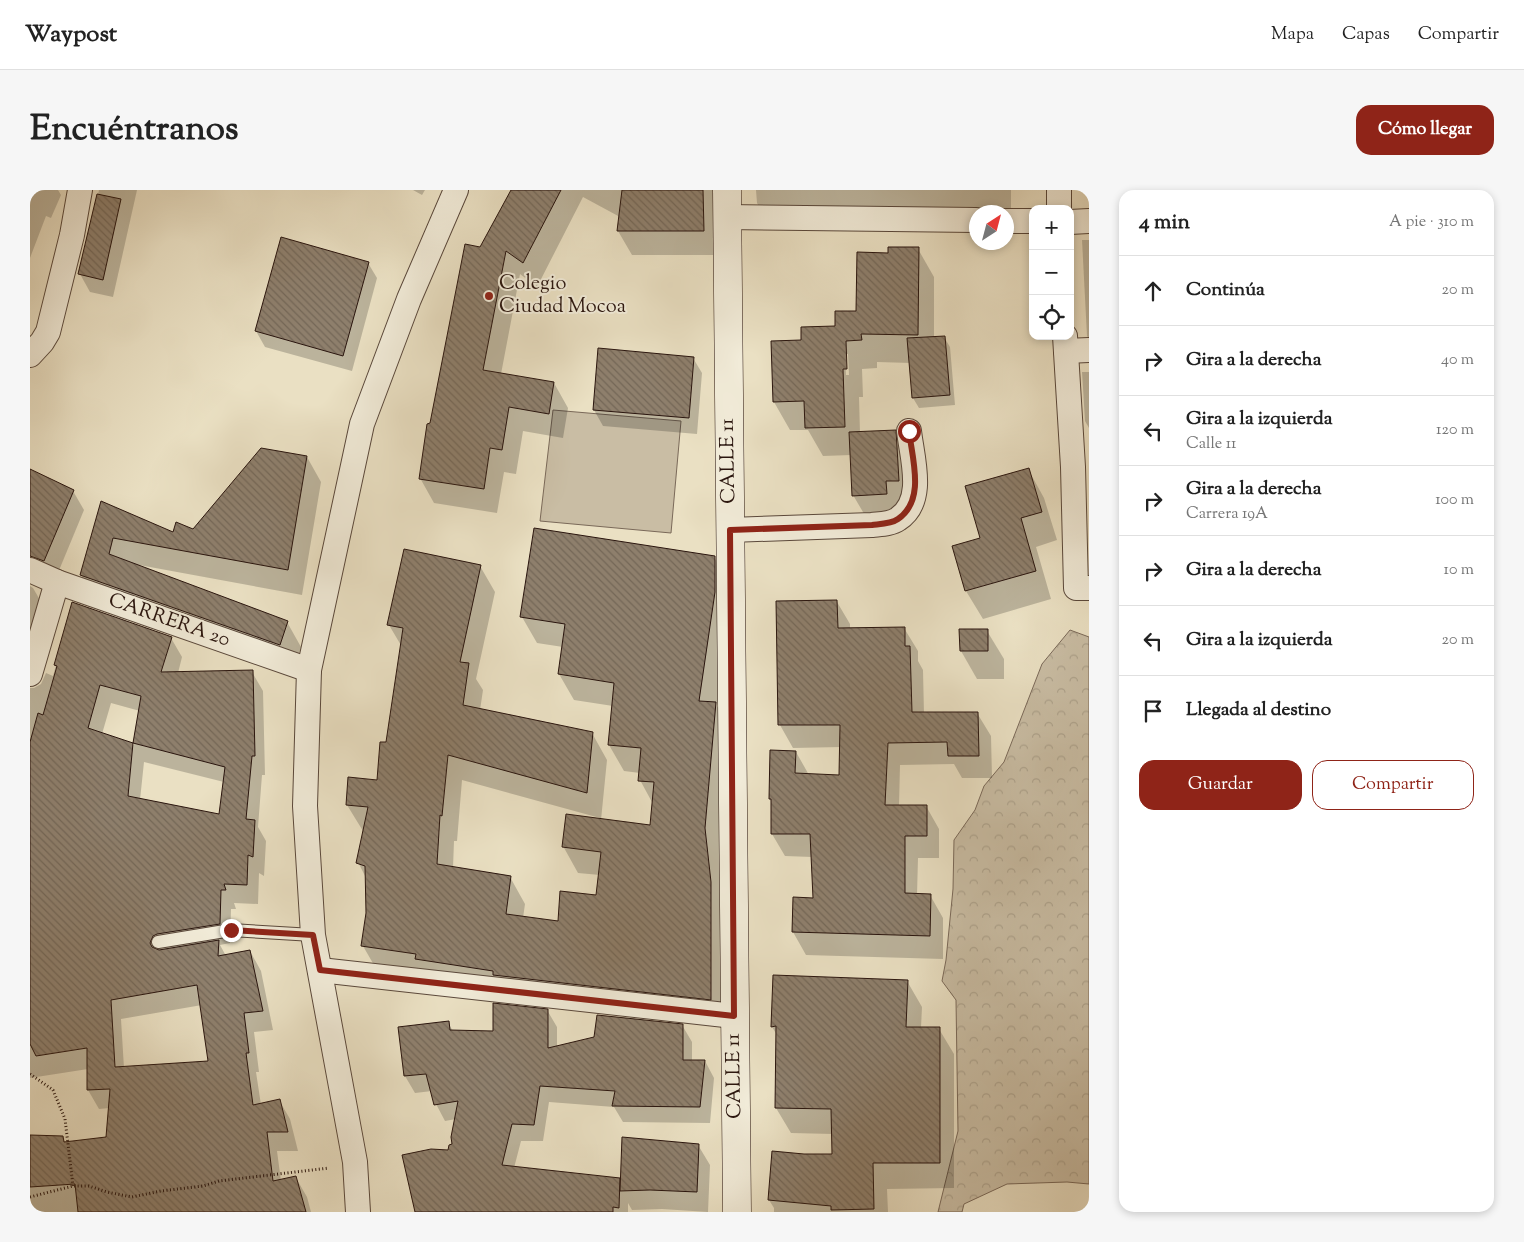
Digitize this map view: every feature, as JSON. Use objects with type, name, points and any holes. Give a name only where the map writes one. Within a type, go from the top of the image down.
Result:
[{"type":"street","points":[[30,355],[48,332],[72,235],[80,190]]},
{"type":"street","points":[[358,1212],[355,1162],[313,935],[305,806],[309,670],[362,424],[408,299],[456,190]]},
{"type":"street","name":"CALLE 11","points":[[727,190],[737,1212]]},
{"type":"street","points":[[1059,190],[1059,205]]},
{"type":"street","points":[[727,218],[969,220]]},
{"type":"street","points":[[1014,221],[1029,221]]},
{"type":"street","points":[[1074,222],[1089,221]]},
{"type":"street","points":[[1074,346],[1081,467],[1076,588],[1089,588]]},
{"type":"street","points":[[730,530],[872,525],[888,524],[898,520],[908,510],[915,494],[915,476],[909,431]]},
{"type":"street","name":"CARRERA 20","points":[[30,570],[58,582],[309,670]]},
{"type":"street","points":[[30,674],[58,582]]},
{"type":"street","points":[[320,970],[734,1016]]},
{"type":"lane","points":[[158,942],[231,930],[313,935]]},
{"type":"path","points":[[30,1074],[52,1090],[65,1119],[73,1186]]},
{"type":"path","points":[[30,1197],[73,1186],[90,1186],[132,1197],[203,1186],[219,1181],[324,1169],[355,1162]]},
{"type":"green space","points":[[553,410],[681,421],[671,533],[540,521]]},
{"type":"green space","points":[[1070,630],[1089,637],[1089,1184],[1067,1182],[1007,1184],[964,1204],[962,1212],[938,1212],[958,1131],[956,1000],[942,981],[953,889],[954,840],[975,810],[984,786],[1004,762],[1042,664]]},
{"type":"building","points":[[511,190],[561,190],[523,263],[506,251],[483,370],[554,382],[549,414],[509,407],[502,450],[490,448],[484,489],[419,479],[427,424],[430,423],[465,244],[480,247]]},
{"type":"building","points":[[622,190],[703,190],[704,231],[617,231]]},
{"type":"building","points":[[97,194],[121,199],[103,280],[78,274]]},
{"type":"building","points":[[281,237],[369,262],[343,356],[255,331]]},
{"type":"building","points":[[888,247],[919,247],[918,335],[861,334],[862,340],[846,341],[847,369],[843,369],[845,427],[805,428],[804,401],[773,402],[771,341],[801,340],[801,327],[835,326],[835,311],[856,311],[857,252],[888,253]]},
{"type":"building","points":[[945,336],[950,395],[912,398],[907,338]]},
{"type":"building","points":[[598,348],[694,357],[689,418],[593,410]]},
{"type":"building","points":[[896,430],[899,481],[886,481],[887,494],[852,496],[849,432]]},
{"type":"building","points":[[261,448],[307,456],[288,570],[113,538],[109,554],[288,621],[280,645],[80,575],[101,501],[173,532],[176,522],[193,529]]},
{"type":"building","points":[[1029,468],[1042,512],[1021,518],[1036,571],[965,591],[952,546],[980,538],[965,486]]},
{"type":"building","points":[[30,469],[74,490],[44,561],[30,556]]},
{"type":"building","points":[[534,528],[715,556],[715,592],[699,701],[716,702],[705,828],[711,882],[711,1000],[493,975],[493,971],[415,959],[416,954],[361,946],[366,913],[365,866],[356,863],[368,807],[346,805],[348,777],[377,780],[380,742],[386,742],[403,628],[387,625],[404,549],[481,565],[460,662],[469,663],[463,705],[593,732],[587,793],[448,755],[442,816],[440,815],[437,864],[511,876],[506,914],[558,921],[560,891],[596,895],[601,852],[562,847],[566,814],[650,825],[654,782],[638,781],[641,748],[608,745],[614,683],[558,674],[565,624],[520,617]]},
{"type":"building","points":[[837,600],[838,628],[905,627],[905,646],[910,646],[912,712],[978,712],[979,756],[948,756],[947,742],[888,743],[885,805],[927,805],[927,836],[905,836],[905,893],[931,894],[930,936],[792,932],[793,897],[813,898],[810,834],[771,834],[771,799],[769,799],[770,750],[796,751],[795,773],[839,775],[840,725],[778,725],[776,601]]},
{"type":"building","points":[[72,602],[172,637],[161,672],[253,670],[255,756],[252,756],[246,819],[255,820],[253,857],[248,855],[247,885],[224,884],[226,890],[221,890],[220,924],[157,934],[153,936],[150,943],[152,947],[159,950],[219,940],[218,956],[250,950],[263,1011],[244,1013],[249,1053],[246,1053],[253,1105],[280,1099],[288,1132],[267,1132],[273,1181],[296,1176],[306,1212],[78,1212],[75,1184],[30,1187],[30,1135],[63,1136],[64,1142],[106,1137],[110,1089],[87,1090],[87,1048],[36,1056],[30,1044],[30,742],[38,713],[43,715],[57,666],[54,665]],"holes":[[[100,685],[141,696],[133,743],[88,728]],[[133,743],[225,767],[219,814],[128,796]],[[197,985],[208,1061],[115,1067],[111,1000]]]},
{"type":"building","points":[[959,629],[988,629],[988,651],[960,651]]},
{"type":"building","points":[[773,975],[908,980],[906,1027],[940,1027],[940,1163],[873,1163],[874,1209],[831,1210],[831,1206],[768,1200],[772,1151],[832,1154],[831,1109],[775,1108],[776,1026],[771,1027]]},
{"type":"building","points":[[493,1003],[548,1009],[548,1048],[594,1037],[597,1015],[683,1024],[683,1060],[705,1060],[700,1107],[612,1106],[615,1091],[540,1086],[534,1125],[512,1124],[502,1165],[620,1178],[619,1208],[613,1207],[613,1212],[415,1212],[402,1155],[431,1149],[448,1150],[449,1145],[452,1144],[451,1137],[458,1101],[434,1105],[426,1074],[404,1076],[398,1027],[449,1021],[450,1030],[493,1031]]},
{"type":"building","points":[[622,1137],[699,1144],[697,1192],[620,1191]]},
{"type":"place","name":"Colegio Ciudad Mocoa","points":[[489,296]]},
{"type":"route","points":[[231,930],[313,935],[320,970],[734,1016],[730,530],[872,525],[888,524],[898,520],[908,510],[915,494],[915,476],[909,431]]}]
